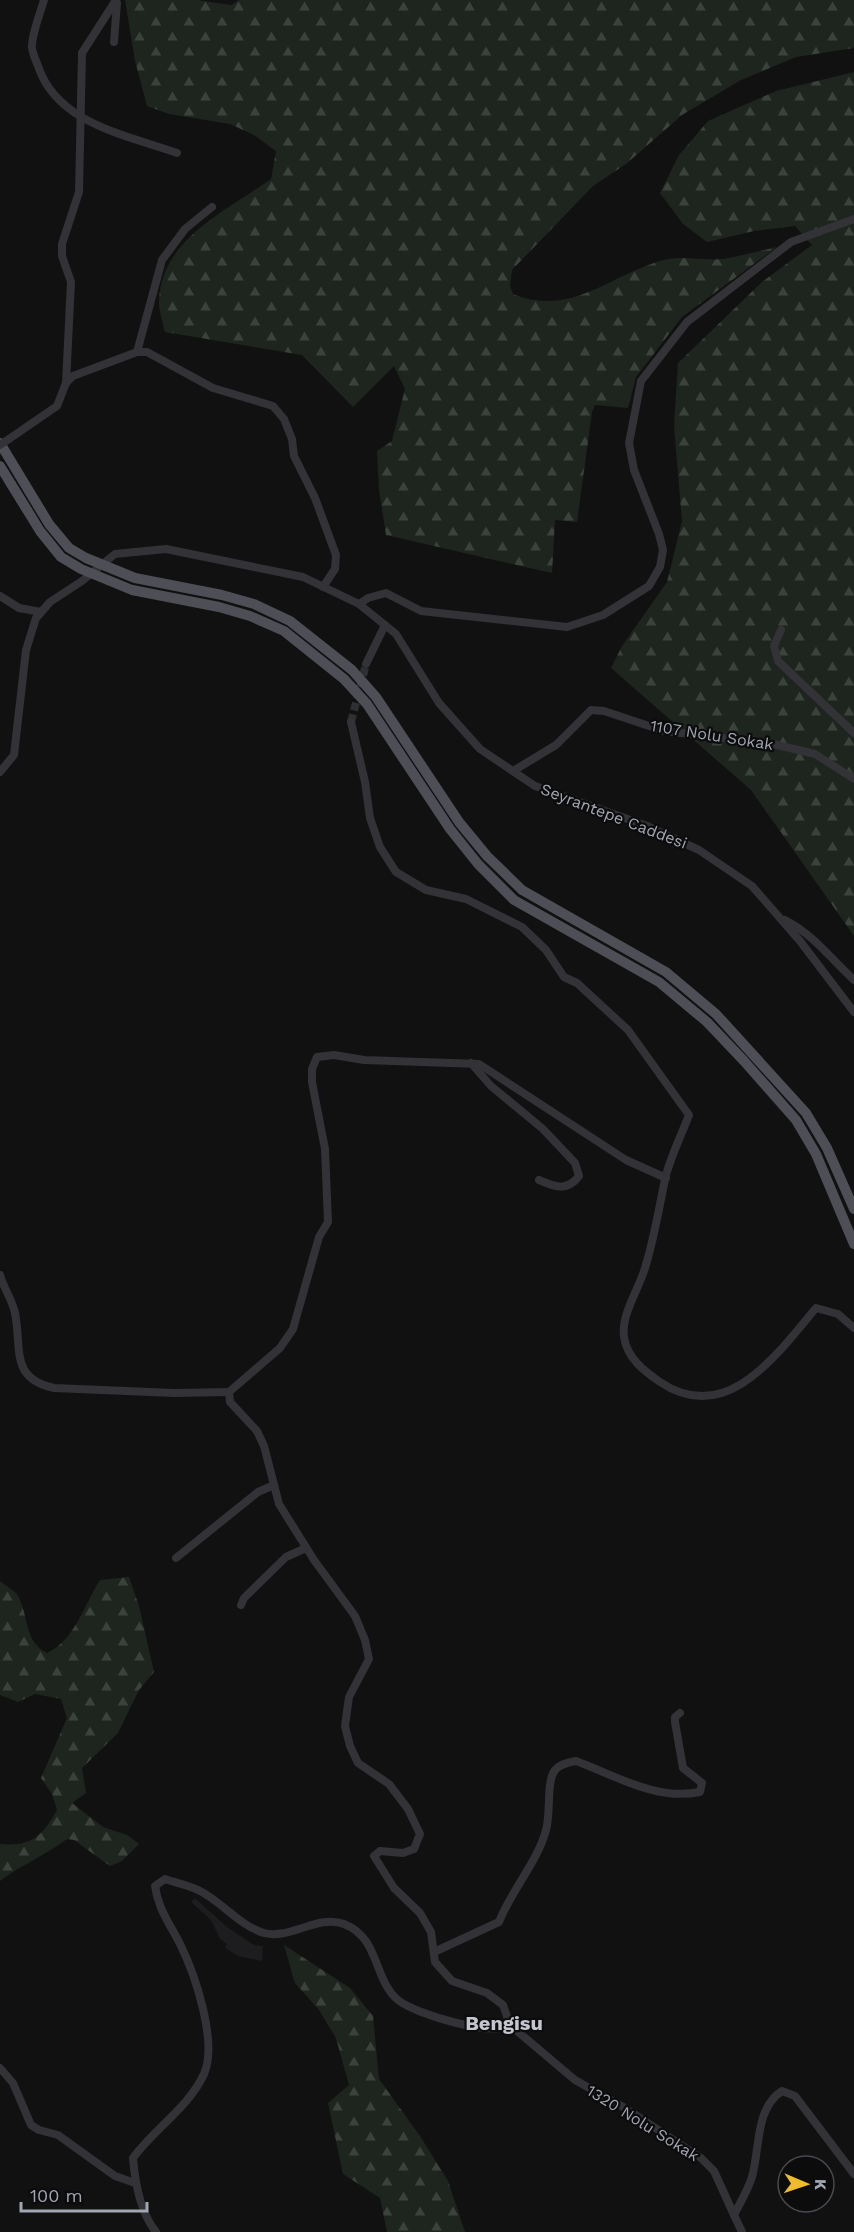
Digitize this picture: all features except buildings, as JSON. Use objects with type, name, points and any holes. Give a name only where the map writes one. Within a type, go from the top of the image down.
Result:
[{"type":"main road","points":[[3,442],[49,524],[69,548],[102,565],[135,578],[222,595],[254,604],[290,621],[352,670],[376,697],[459,822],[487,856],[522,890],[666,972],[716,1014],[806,1113],[827,1148],[854,1209]]},
{"type":"main road","points":[[0,466],[40,531],[61,557],[132,590],[219,607],[250,616],[284,632],[344,679],[367,704],[450,829],[478,864],[514,900],[659,982],[707,1022],[744,1061],[796,1120],[816,1154],[854,1244]]},
{"type":"street","points":[[44,0],[31,46],[40,72],[53,96],[79,116],[106,129],[177,153]]},
{"type":"street","points":[[3,442],[57,406],[66,382],[71,282],[62,256],[62,244],[79,192],[82,53],[117,0]]},
{"type":"street","points":[[114,42],[117,0]]},
{"type":"street","points":[[137,352],[162,260],[185,230],[212,207]]},
{"type":"street","points":[[359,604],[368,598],[386,593],[422,611],[535,626],[567,627],[603,615],[649,586],[660,567],[663,550],[634,470],[629,443],[641,381],[687,322],[791,242],[854,219]]},
{"type":"street","points":[[66,382],[73,376],[137,352],[159,358],[213,388],[273,406],[284,419],[292,439],[294,456],[315,498],[336,555],[335,569],[323,587]]},
{"type":"street","name":"Seyrantepe Caddesi","points":[[0,772],[14,755],[26,650],[36,618],[50,602],[115,554],[166,549],[303,577],[359,604],[396,634],[439,703],[480,749],[535,786],[646,826],[699,850],[752,886],[848,1000],[854,1012]]},
{"type":"street","points":[[0,596],[19,608],[41,612]]},
{"type":"street","points":[[366,664],[385,625]]},
{"type":"street","points":[[781,630],[774,646],[778,661],[854,733]]},
{"type":"street","name":"1107 Nolu Sokak","points":[[513,771],[556,746],[591,710],[604,711],[664,731],[773,744],[815,754],[854,779]]},
{"type":"street","points":[[351,722],[365,782],[370,818],[380,847],[396,872],[426,890],[466,899],[522,927],[546,950],[564,977],[577,983],[627,1030],[689,1115],[666,1178],[645,1270],[627,1314],[624,1337],[636,1365],[671,1390],[695,1397],[732,1391],[777,1356],[816,1308],[838,1314],[854,1328]]},
{"type":"street","points":[[778,916],[802,928],[823,946],[854,980]]},
{"type":"street","points":[[0,1275],[17,1319],[19,1359],[30,1379],[40,1385],[174,1393],[228,1392],[280,1348],[293,1329],[319,1237],[328,1222],[325,1149],[312,1082],[312,1069],[317,1058],[334,1055],[364,1060],[479,1064],[626,1160],[666,1178]]},
{"type":"street","points":[[471,1063],[491,1086],[543,1129],[575,1164],[579,1176],[573,1185],[559,1188],[539,1180]]},
{"type":"street","points":[[156,2232],[149,2223],[135,2183],[133,2158],[147,2139],[183,2104],[204,2074],[208,2057],[205,2016],[181,1947],[157,1904],[155,1886],[165,1879],[200,1891],[263,1932],[279,1934],[312,1925],[342,1923],[354,1929],[372,1949],[388,1989],[398,2001],[438,2017],[478,2027],[503,2029],[510,2025],[503,2005],[487,1993],[452,1981],[435,1962],[431,1932],[420,1913],[394,1888],[374,1856],[380,1851],[403,1853],[414,1849],[420,1834],[408,1809],[389,1784],[358,1763],[350,1746],[345,1725],[349,1697],[369,1659],[365,1640],[355,1616],[306,1548],[279,1504],[257,1431],[230,1402],[228,1392]]},
{"type":"street","points":[[176,1558],[258,1492],[274,1485]]},
{"type":"street","points":[[241,1605],[244,1598],[286,1557],[306,1548]]},
{"type":"street","points":[[434,1952],[499,1922],[507,1900],[546,1832],[550,1809],[550,1785],[555,1770],[566,1762],[576,1761],[647,1790],[688,1794],[700,1792],[702,1783],[683,1768],[675,1722],[675,1717],[680,1713]]},
{"type":"street","name":"1320 Nolu Sokak","points":[[510,2025],[575,2080],[625,2108],[701,2158],[714,2171],[742,2232]]},
{"type":"street","points":[[0,2068],[13,2083],[31,2125],[39,2130],[58,2135],[115,2176],[135,2183]]},
{"type":"street","points":[[734,2215],[752,2177],[765,2111],[773,2097],[782,2091],[795,2096],[854,2174]]},
{"type":"shaded area","points":[[195,1898],[227,1927],[254,1945],[263,1946],[262,1961],[238,1956],[225,1948],[227,1944],[220,1939],[211,1920],[191,1902]]},
{"type":"green space","points":[[125,0],[197,0],[231,5],[239,0],[854,0],[854,48],[796,57],[741,80],[682,115],[626,164],[593,186],[512,270],[510,286],[513,294],[534,300],[554,301],[590,291],[644,266],[664,260],[723,259],[777,247],[682,317],[636,377],[628,408],[595,405],[592,412],[577,522],[555,520],[552,573],[386,535],[379,490],[377,451],[392,441],[405,389],[394,366],[353,407],[302,355],[165,332],[159,305],[162,282],[170,262],[182,245],[198,230],[271,179],[276,151],[254,135],[230,124],[169,114],[147,106],[135,61]]},
{"type":"green space","points":[[854,72],[854,936],[751,790],[611,668],[622,646],[667,582],[682,521],[674,426],[678,363],[762,282],[812,245],[795,226],[754,231],[707,242],[683,224],[660,193],[679,155],[708,121],[776,91]]},
{"type":"green space","points":[[129,1577],[139,1606],[154,1672],[139,1690],[118,1733],[82,1768],[86,1793],[72,1803],[103,1827],[127,1835],[139,1844],[122,1861],[110,1866],[74,1840],[67,1839],[0,1881],[0,1844],[20,1844],[35,1838],[46,1827],[57,1810],[52,1794],[41,1778],[67,1718],[61,1699],[35,1694],[18,1702],[0,1695],[0,1581],[18,1596],[34,1642],[47,1653],[65,1640],[72,1631],[100,1580]]},
{"type":"green space","points":[[284,1945],[350,1988],[373,2016],[379,2079],[420,2136],[448,2181],[465,2232],[387,2232],[380,2198],[343,2174],[328,2103],[349,2085],[336,2038],[319,2010],[295,1983]]},
{"type":"tunnel","points":[[351,722],[366,664]]},
{"type":"district","name":"Bengisu","points":[[504,2023]]}]
